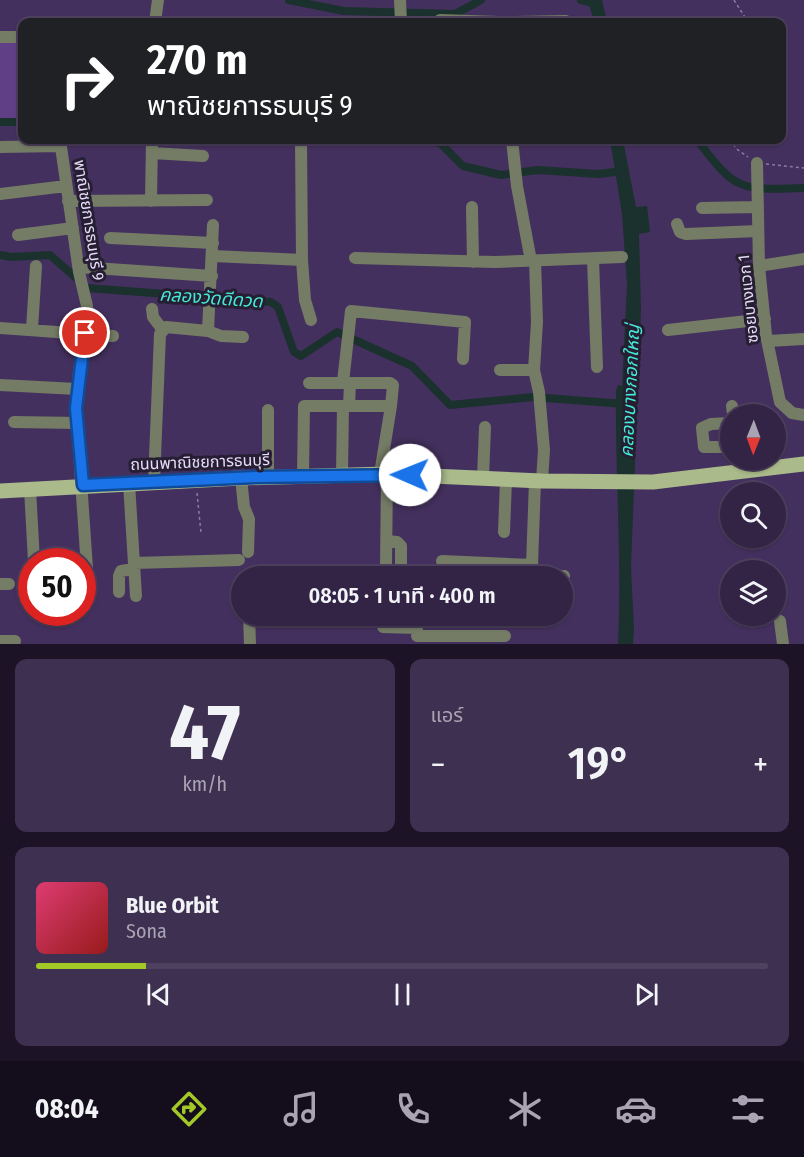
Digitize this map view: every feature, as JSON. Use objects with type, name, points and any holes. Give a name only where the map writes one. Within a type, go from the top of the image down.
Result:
[{"type":"main road","name":"ถนนพาณิชยการธนบุรี","points":[[786,464],[804,464]]},
{"type":"main road","name":"ถนนพาณิชยการธนบุรี","points":[[0,491],[241,478],[384,474],[601,483],[653,482],[720,469]]},
{"type":"street","points":[[156,18],[158,0]]},
{"type":"street","points":[[0,37],[18,37]]},
{"type":"street","points":[[0,147],[45,144]]},
{"type":"street","name":"พาณิชยการธนบุรี 9","points":[[60,144],[72,228],[87,306],[76,408],[86,548]]},
{"type":"street","points":[[151,201],[152,144]]},
{"type":"street","points":[[301,144],[302,260],[305,300],[311,320]]},
{"type":"street","points":[[442,561],[532,565],[544,450],[534,370],[537,322],[533,261],[517,186],[512,144]]},
{"type":"street","points":[[152,153],[203,156]]},
{"type":"street","name":"ซอยบางแวก 1","points":[[757,169],[759,266],[768,341],[780,402],[792,413],[804,415]]},
{"type":"street","points":[[0,194],[66,186]]},
{"type":"street","points":[[68,201],[207,200]]},
{"type":"street","points":[[702,208],[757,202]]},
{"type":"street","points":[[472,207],[473,262]]},
{"type":"street","points":[[676,224],[680,232],[686,234],[758,231]]},
{"type":"street","points":[[208,331],[213,225]]},
{"type":"street","points":[[18,235],[72,228]]},
{"type":"street","points":[[110,238],[213,243]]},
{"type":"street","points":[[213,256],[302,260]]},
{"type":"street","points":[[355,258],[473,262],[622,257]]},
{"type":"street","points":[[593,259],[597,367]]},
{"type":"street","points":[[759,266],[804,259]]},
{"type":"street","points":[[32,329],[36,266]]},
{"type":"street","points":[[79,267],[212,276]]},
{"type":"street","points":[[152,309],[153,316],[162,329]]},
{"type":"street","points":[[342,475],[351,311],[465,322],[463,359]]},
{"type":"street","points":[[669,330],[765,319]]},
{"type":"street","points":[[162,329],[166,327],[208,331],[221,336],[243,338]]},
{"type":"street","points":[[0,328],[113,336]]},
{"type":"street","points":[[154,482],[156,394],[162,329]]},
{"type":"street","points":[[768,341],[804,339]]},
{"type":"street","points":[[500,370],[534,370]]},
{"type":"street","points":[[309,383],[390,383],[393,388],[384,474],[386,566]]},
{"type":"street","points":[[0,385],[77,389]]},
{"type":"street","points":[[303,476],[304,406],[392,406]]},
{"type":"street","points":[[268,410],[268,477]]},
{"type":"street","points":[[15,422],[78,423]]},
{"type":"street","points":[[720,424],[702,428],[703,445],[707,448],[720,447]]},
{"type":"street","points":[[483,478],[485,427]]},
{"type":"street","points":[[119,592],[121,571],[134,566],[243,556],[249,519],[244,507],[241,478]]},
{"type":"street","points":[[504,532],[506,480]]},
{"type":"street","points":[[129,483],[136,596]]},
{"type":"street","points":[[30,489],[33,548]]},
{"type":"street","points":[[249,626],[250,644]]},
{"type":"street","points":[[781,626],[783,644]]},
{"type":"street","points":[[383,627],[487,640],[505,636]]},
{"type":"street","points":[[0,641],[15,641]]},
{"type":"path","points":[[734,0],[745,18]]},
{"type":"path","points":[[196,480],[201,533]]},
{"type":"shaded area","points":[[0,38],[18,38],[18,120],[0,120]]},
{"type":"water","points":[[588,0],[602,0],[606,18],[593,18]]},
{"type":"water","name":"คลองบางกอกใหญ่","points":[[611,144],[624,144],[636,207],[647,206],[650,232],[639,234],[641,309],[631,567],[633,644],[618,644],[616,391],[618,385],[622,386],[627,285],[622,214]]},
{"type":"waterway","points":[[289,0],[344,11],[455,14],[481,0]]},
{"type":"waterway","points":[[581,0],[598,4]]},
{"type":"waterway","points":[[0,122],[18,122]]},
{"type":"waterway","points":[[441,144],[463,166],[501,175],[537,170],[599,174],[622,171]]},
{"type":"waterway","points":[[700,144],[722,170],[733,180],[746,186],[762,189],[804,188]]},
{"type":"waterway","name":"คลองวัดดีดวด","points":[[0,255],[11,257],[50,255],[75,277]]},
{"type":"waterway","name":"คลองวัดดีดวด","points":[[87,288],[271,302],[278,307],[294,352],[301,356],[337,332],[412,366],[450,405],[533,397],[625,404]]},
{"type":"route","points":[[85,333],[76,408],[83,485],[256,477],[410,475]]}]
